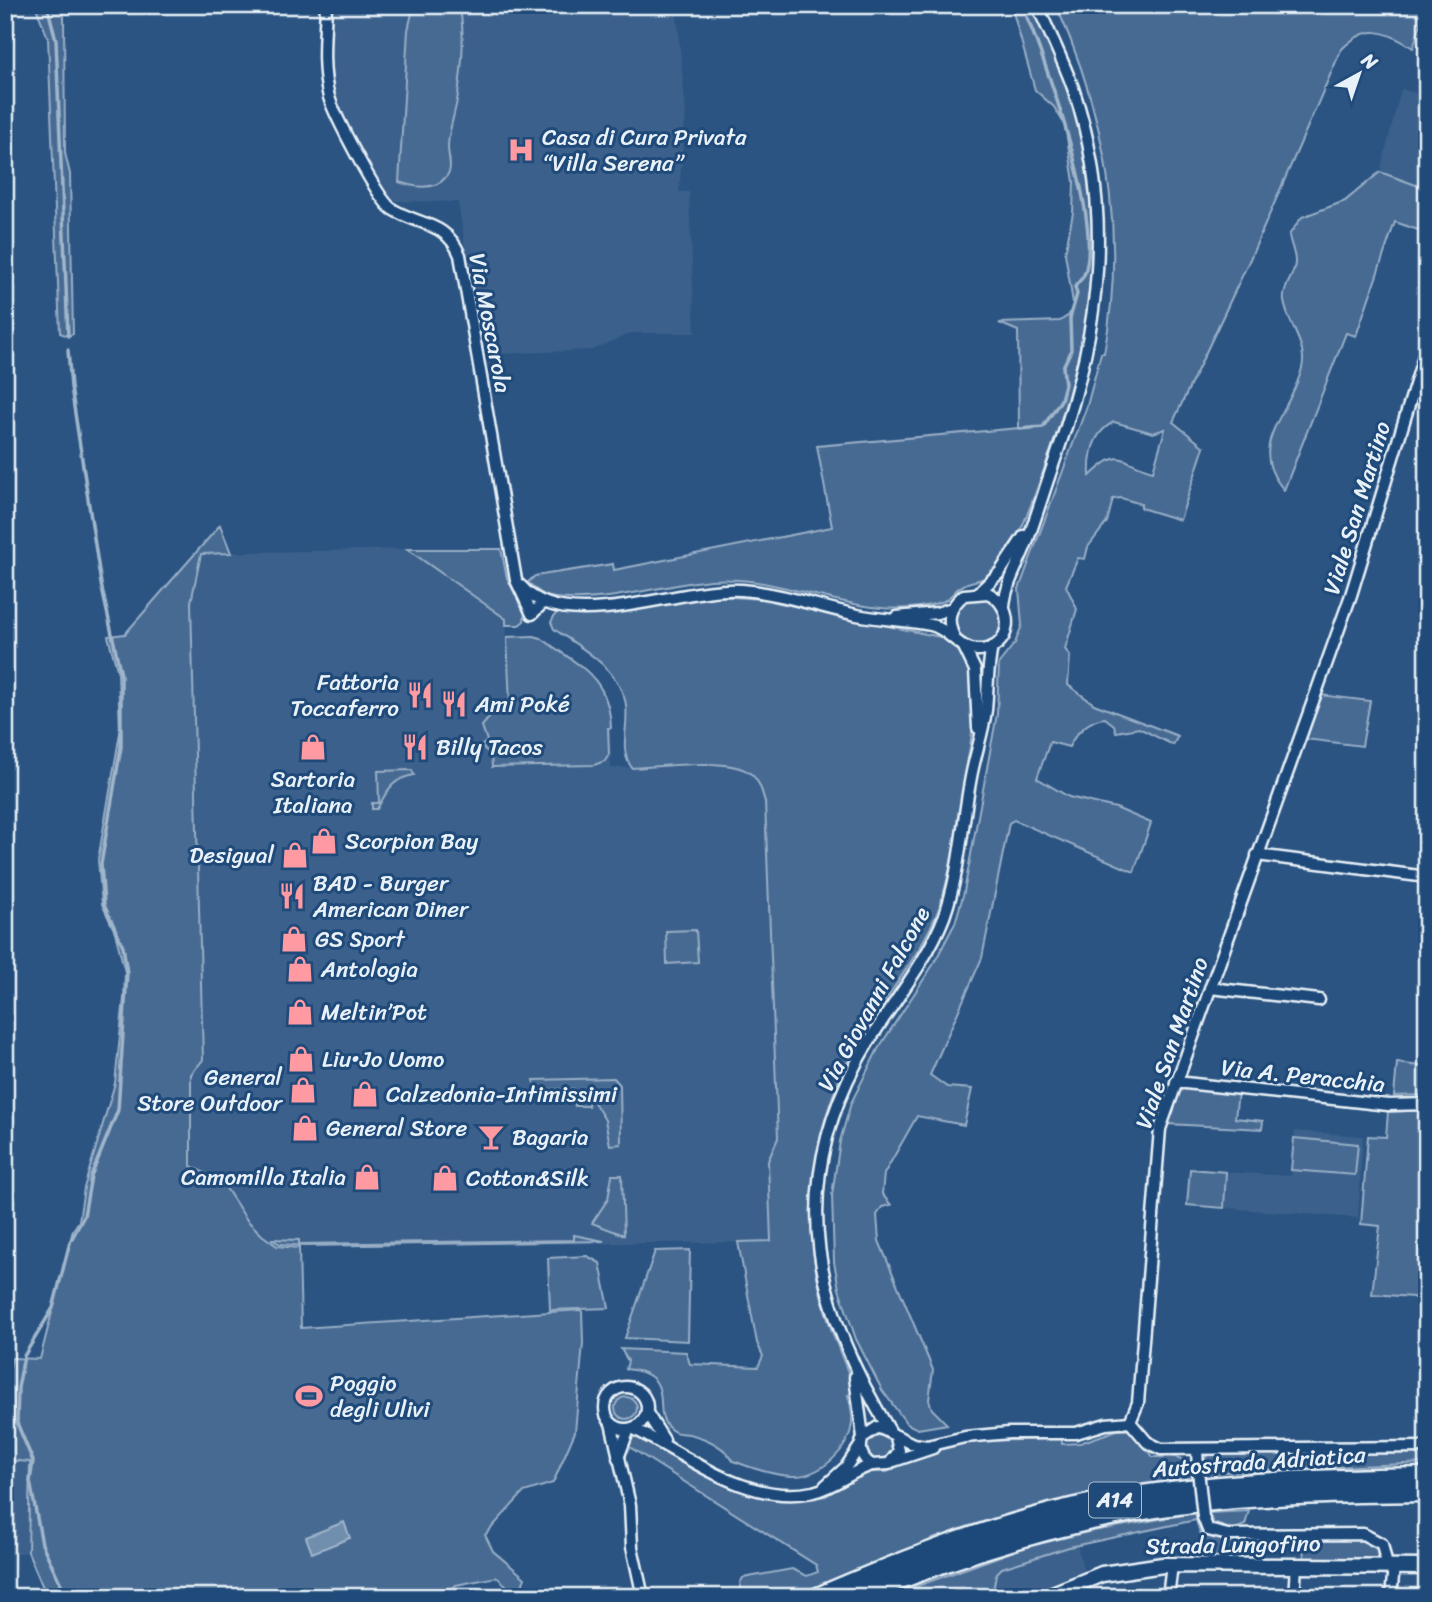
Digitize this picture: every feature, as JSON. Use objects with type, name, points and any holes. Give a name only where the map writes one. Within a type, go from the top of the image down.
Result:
[{"type":"highway","name":"Autostrada Adriatica","points":[[818,1597],[947,1544],[1088,1505],[1158,1492],[1257,1481],[1427,1477]]},
{"type":"highway","name":"Autostrada Adriatica","points":[[857,1597],[958,1557],[1104,1517],[1243,1497],[1427,1492]]},
{"type":"main road","name":"Strada Lungofino","points":[[1045,1597],[1102,1574],[1172,1565],[1427,1567]]},
{"type":"street","name":"Via Moscarola","points":[[326,5],[325,71],[329,99],[382,200],[401,214],[448,234],[460,255],[516,580],[532,614],[542,604]]},
{"type":"street","points":[[516,580],[542,604],[558,608],[596,608],[703,591],[742,590],[881,618],[934,625],[954,637],[964,647],[978,650],[992,647],[1007,629],[1005,594],[1076,399],[1092,334],[1098,257],[1095,191],[1088,144],[1073,88],[1037,5]]},
{"type":"street","name":"Viale San Martino","points":[[1130,1422],[1138,1404],[1157,1143],[1176,1082],[1351,595],[1427,346]]},
{"type":"street","points":[[881,618],[937,613],[952,608],[964,595],[981,591],[1000,572],[1033,521]]},
{"type":"street","points":[[981,591],[994,596],[1004,607]]},
{"type":"street","points":[[952,608],[950,627],[954,637]]},
{"type":"street","name":"Via Giovanni Falcone","points":[[964,647],[975,670],[979,737]]},
{"type":"street","name":"Via Giovanni Falcone","points":[[861,1441],[860,1399],[822,1276],[818,1241],[822,1168],[829,1130],[857,1061],[926,953],[945,914],[986,712],[987,668],[992,647]]},
{"type":"street","points":[[1257,855],[1427,877]]},
{"type":"street","points":[[1210,988],[1320,1000]]},
{"type":"street","name":"Via A. Peracchia","points":[[1176,1082],[1388,1105],[1427,1104]]},
{"type":"street","name":"Via Giovanni Falcone","points":[[850,1360],[893,1434]]},
{"type":"street","points":[[618,1458],[631,1428],[642,1422],[646,1412],[646,1402],[640,1393],[630,1388],[619,1389],[610,1395],[606,1405],[618,1458],[630,1505],[632,1547],[643,1597]]},
{"type":"street","points":[[646,1412],[660,1436],[674,1450]]},
{"type":"street","points":[[816,1491],[841,1473],[872,1429],[919,1445],[1009,1433],[1076,1433],[1106,1424],[1130,1422],[1152,1445],[1197,1450],[1217,1447],[1427,1447]]},
{"type":"street","points":[[611,1423],[631,1428],[749,1486],[784,1494],[816,1491],[840,1484],[872,1465],[884,1466],[950,1441]]},
{"type":"street","points":[[893,1434],[899,1451],[894,1461]]},
{"type":"street","points":[[861,1441],[863,1457],[872,1465]]},
{"type":"street","points":[[1197,1450],[1203,1517],[1212,1533],[1363,1534],[1382,1544],[1390,1566],[1391,1597]]},
{"type":"street","points":[[1168,1597],[1172,1565]]},
{"type":"street","points":[[1294,1597],[1296,1566]]},
{"type":"shaded area","points":[[35,5],[58,5],[64,16],[65,153],[70,174],[73,334],[68,336],[60,333],[48,38]]},
{"type":"shaded area","name":"Casa di Cura Privata “Villa Serena”","points":[[329,5],[676,5],[686,113],[679,192],[689,192],[695,333],[631,333],[592,350],[500,354],[500,333],[479,333],[458,202],[395,201],[376,187],[326,81]]},
{"type":"shaded area","points":[[1011,5],[1034,5],[1069,93],[1085,154],[1093,246],[1083,337],[1072,381],[1033,500],[1007,555],[984,578],[959,588],[944,601],[912,608],[855,604],[740,580],[692,582],[614,596],[575,599],[555,598],[536,590],[528,582],[535,576],[613,564],[614,570],[832,527],[817,446],[1019,428],[1018,331],[999,323],[1060,321],[1069,315],[1073,303],[1065,253],[1073,213],[1074,182],[1065,125],[1054,107],[1035,90]]},
{"type":"shaded area","points":[[1056,5],[1427,5],[1427,24],[1421,23],[1413,48],[1393,37],[1376,32],[1359,36],[1341,50],[1250,259],[1173,422],[1204,447],[1180,520],[1141,508],[1141,504],[1121,498],[1113,499],[1107,522],[1088,547],[1085,559],[1078,558],[1066,586],[1077,609],[1065,649],[1070,656],[1068,685],[1094,704],[1178,736],[1173,745],[1139,728],[1116,732],[1114,725],[1105,718],[1099,719],[1084,728],[1069,747],[1050,742],[1037,778],[1069,797],[1116,808],[1151,823],[1134,872],[1014,820],[1009,823],[982,958],[930,1075],[947,1087],[972,1089],[964,1125],[917,1116],[884,1174],[882,1194],[891,1205],[882,1207],[877,1215],[879,1241],[933,1370],[929,1400],[932,1409],[947,1424],[918,1429],[907,1424],[882,1390],[856,1339],[839,1289],[834,1262],[832,1195],[840,1141],[851,1103],[878,1049],[933,965],[955,923],[964,892],[997,714],[999,663],[1015,643],[1022,625],[1019,589],[1087,406],[1101,353],[1104,353],[1111,308],[1112,219],[1099,132],[1073,47]],"holes":[[[1114,422],[1153,433],[1165,429],[1153,471],[1120,458],[1108,461],[1090,476],[1094,445],[1107,426]]]},
{"type":"shaded area","points":[[421,7],[460,9],[462,30],[457,101],[448,141],[450,167],[448,175],[435,185],[417,186],[399,182],[408,30],[412,13]]},
{"type":"shaded area","points":[[1401,89],[1427,96],[1427,189],[1380,172]]},
{"type":"shaded area","points":[[1380,172],[1427,189],[1427,233],[1395,222],[1356,336],[1346,333],[1284,490],[1273,473],[1268,458],[1269,443],[1296,385],[1303,359],[1300,342],[1284,301],[1285,290],[1295,266],[1289,235],[1302,217],[1345,201]]},
{"type":"shaded area","name":"Poggio degli Ulivi","points":[[220,525],[231,553],[201,554],[191,602],[203,1060],[191,1074],[191,1166],[222,1182],[247,1220],[262,1235],[277,1246],[299,1248],[301,1328],[582,1310],[583,1343],[575,1432],[553,1483],[524,1492],[485,1535],[493,1551],[525,1578],[523,1583],[526,1592],[509,1588],[497,1577],[456,1585],[445,1597],[47,1597],[28,1552],[30,1462],[7,1460],[5,1386],[12,1358],[40,1359],[73,1230],[79,1221],[84,1188],[115,1083],[124,998],[125,972],[115,932],[102,904],[98,860],[120,733],[118,673],[108,636],[125,634]]},
{"type":"shaded area","points":[[407,549],[506,619],[507,637],[541,638],[591,673],[610,705],[611,768],[765,764],[778,1138],[768,1161],[771,1242],[277,1246],[247,1220],[222,1182],[191,1166],[191,1074],[203,1060],[191,602],[201,553]]},
{"type":"shaded area","points":[[407,549],[501,549],[507,578],[525,613],[524,621],[519,625],[506,625],[506,619]]},
{"type":"shaded area","points":[[718,596],[761,599],[940,637],[962,655],[971,674],[973,686],[970,747],[942,900],[926,936],[851,1055],[826,1116],[818,1148],[812,1215],[818,1281],[829,1323],[856,1393],[848,1395],[852,1419],[850,1432],[840,1452],[813,1472],[792,1476],[762,1471],[733,1461],[726,1452],[710,1442],[671,1430],[663,1420],[658,1385],[642,1372],[626,1369],[628,1361],[621,1349],[686,1352],[690,1364],[758,1367],[763,1356],[757,1343],[738,1242],[771,1241],[768,1161],[778,1138],[764,798],[756,779],[740,768],[711,764],[632,768],[625,752],[625,700],[614,677],[586,651],[554,629],[551,622],[556,613],[615,612]]},
{"type":"shaded area","points":[[979,597],[996,604],[1003,621],[996,638],[979,645],[962,638],[955,621],[962,604]]},
{"type":"shaded area","points":[[507,637],[541,638],[590,674],[605,696],[611,728],[608,728],[609,754],[605,761],[594,765],[492,767],[491,755],[481,746],[487,741],[482,726],[499,706],[510,705]]},
{"type":"shaded area","points":[[1320,695],[1370,701],[1362,746],[1305,739]]},
{"type":"shaded area","points":[[412,770],[414,775],[395,783],[377,809],[372,809],[372,803],[379,803],[378,771]]},
{"type":"shaded area","points":[[696,930],[698,962],[667,964],[666,931]]},
{"type":"shaded area","points":[[1397,1063],[1427,1067],[1427,1095],[1394,1096]]},
{"type":"shaded area","points":[[614,1078],[620,1085],[621,1144],[610,1145],[605,1120],[589,1094],[588,1106],[575,1106],[574,1089],[535,1090],[534,1080]]},
{"type":"shaded area","points":[[1182,1086],[1238,1092],[1235,1118],[1263,1121],[1262,1129],[1168,1124]]},
{"type":"shaded area","points":[[1427,1110],[1427,1305],[1420,1304],[1413,1297],[1372,1294],[1380,1226],[1361,1224],[1368,1136],[1386,1137],[1388,1112]]},
{"type":"shaded area","points":[[1295,1131],[1363,1136],[1358,1218],[1224,1208],[1226,1172],[1291,1176]]},
{"type":"shaded area","points":[[1294,1138],[1358,1144],[1355,1175],[1291,1170]]},
{"type":"shaded area","points":[[1190,1169],[1226,1172],[1224,1208],[1187,1205]]},
{"type":"shaded area","points":[[612,1175],[622,1175],[624,1235],[592,1223],[608,1199]]},
{"type":"shaded area","points":[[574,1235],[604,1241],[304,1246],[280,1244],[271,1239],[299,1240],[299,1244],[574,1240]]},
{"type":"shaded area","points":[[690,1250],[688,1341],[625,1338],[655,1251]]},
{"type":"shaded area","points":[[587,1256],[600,1263],[609,1308],[550,1310],[548,1258]]},
{"type":"shaded area","points":[[622,1397],[630,1397],[637,1404],[637,1412],[630,1419],[622,1419],[615,1412],[615,1404]]},
{"type":"shaded area","points":[[1117,1430],[1134,1430],[1153,1457],[1177,1457],[1193,1465],[1196,1477],[1063,1501],[963,1528],[795,1597],[740,1597],[743,1594],[740,1583],[743,1578],[792,1569],[807,1576],[818,1572],[816,1565],[628,1446],[630,1436],[634,1434],[755,1493],[791,1500],[826,1496],[862,1472],[887,1472],[909,1460],[950,1446],[975,1441],[1062,1439],[1062,1444],[1080,1443]]},
{"type":"shaded area","points":[[879,1433],[889,1437],[893,1447],[889,1457],[879,1461],[869,1457],[865,1447],[869,1437]]},
{"type":"shaded area","points":[[1427,1450],[1427,1463],[1202,1473],[1203,1462],[1210,1453]]},
{"type":"shaded area","points":[[5,1460],[30,1462],[28,1552],[5,1555]]},
{"type":"shaded area","points":[[1249,1511],[1245,1525],[1232,1530],[1213,1523],[1208,1513]]},
{"type":"shaded area","points":[[1199,1512],[1208,1535],[1225,1540],[1366,1538],[1377,1548],[1378,1560],[1304,1559],[1303,1548],[1286,1543],[1252,1545],[1233,1553],[1227,1559],[1208,1559],[1196,1520],[1069,1547],[1002,1568],[996,1574],[992,1597],[887,1597],[1022,1548],[1088,1532]]},
{"type":"shaded area","points":[[344,1522],[350,1538],[312,1553],[306,1537]]},
{"type":"shaded area","points":[[1077,1545],[1084,1572],[1027,1597],[992,1597],[996,1574],[1002,1568]]},
{"type":"waterway","points":[[47,5],[56,40],[68,336]]},
{"type":"waterway","points":[[1019,429],[1043,427],[1061,400],[1065,384],[1063,367],[1071,350],[1070,318],[1077,294],[1075,287],[1084,275],[1088,251],[1086,219],[1069,140],[1022,5]]},
{"type":"waterway","points":[[67,1597],[42,1544],[30,1481],[33,1461],[17,1423],[18,1388],[24,1356],[53,1308],[70,1242],[84,1216],[91,1176],[118,1110],[127,973],[123,946],[104,905],[101,864],[121,747],[121,675],[101,584],[71,387],[68,350]]},
{"type":"place","name":"Casa di Cura Privata “Villa Serena”","points":[[521,150]]},
{"type":"place","name":"Fattoria Toccaferro","points":[[420,695]]},
{"type":"place","name":"Ami Poké","points":[[454,704]]},
{"type":"place","name":"Sartoria Italiana","points":[[313,747]]},
{"type":"place","name":"Billy Tacos","points":[[415,747]]},
{"type":"place","name":"Scorpion Bay","points":[[324,841]]},
{"type":"place","name":"Desigual","points":[[295,855]]},
{"type":"place","name":"BAD - Burger American Diner","points":[[292,896]]},
{"type":"place","name":"GS Sport","points":[[294,939]]},
{"type":"place","name":"Antologia","points":[[300,969]]},
{"type":"place","name":"Meltin’Pot","points":[[300,1012]]},
{"type":"place","name":"Liu•Jo Uomo","points":[[301,1059]]},
{"type":"place","name":"General Store Outdoor","points":[[303,1090]]},
{"type":"place","name":"Calzedonia-Intimissimi","points":[[365,1094]]},
{"type":"place","name":"General Store","points":[[305,1128]]},
{"type":"place","name":"Bagaria","points":[[491,1137]]},
{"type":"place","name":"Camomilla Italia","points":[[367,1177]]},
{"type":"place","name":"Cotton&Silk","points":[[445,1178]]},
{"type":"place","name":"Poggio degli Ulivi","points":[[309,1396]]}]
